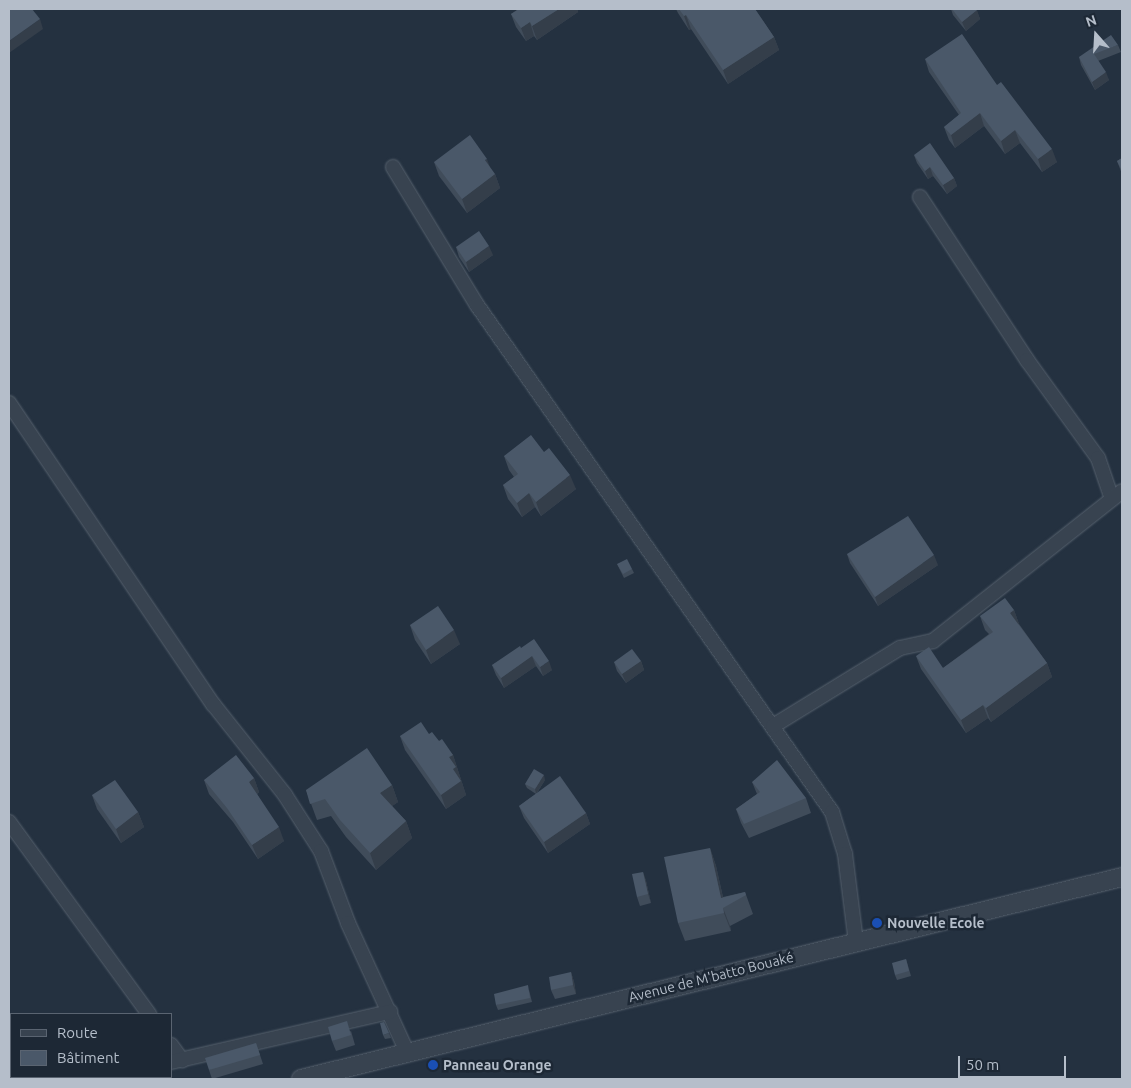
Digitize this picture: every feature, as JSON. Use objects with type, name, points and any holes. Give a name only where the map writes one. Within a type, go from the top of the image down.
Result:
[{"type":"street","points":[[393,167],[477,305],[832,812],[844,854],[856,942]]},
{"type":"street","points":[[773,726],[900,648],[932,641],[1117,495],[1098,458],[1027,360],[920,197]]},
{"type":"street","points":[[9,403],[213,704],[285,795],[322,852],[348,923],[407,1052]]},
{"type":"street","points":[[9,822],[147,1013]]},
{"type":"street","name":"Avenue de M'batto Bouaké","points":[[301,1079],[1122,877]]},
{"type":"street","points":[[172,1048],[176,1061],[390,1012]]},
{"type":"building","points":[[9,9],[32,9],[40,19],[9,41]]},
{"type":"building","points":[[519,9],[559,9],[532,26],[530,22],[521,28],[511,14]]},
{"type":"building","points":[[679,9],[755,9],[774,37],[723,70],[686,15],[684,16]]},
{"type":"building","points":[[952,9],[976,9],[977,10],[962,22]]},
{"type":"building","points":[[962,34],[997,85],[1001,82],[1052,149],[1038,159],[1015,130],[1001,141],[980,113],[951,135],[944,127],[961,113],[925,59]]},
{"type":"building","points":[[1111,35],[1118,45],[1094,54],[1106,72],[1092,82],[1079,57]]},
{"type":"building","points":[[470,135],[495,174],[462,199],[434,162]]},
{"type":"building","points":[[930,143],[954,178],[943,185],[930,167],[925,171],[914,155]]},
{"type":"building","points":[[1122,158],[1122,171],[1117,161]]},
{"type":"building","points":[[479,231],[489,246],[466,262],[456,247]]},
{"type":"building","points":[[531,435],[544,452],[549,448],[570,475],[536,502],[529,493],[517,503],[503,485],[518,474],[504,456]]},
{"type":"building","points":[[908,516],[934,555],[875,597],[847,554]]},
{"type":"building","points":[[627,559],[632,569],[623,574],[617,564]]},
{"type":"building","points":[[1005,598],[1014,610],[1010,613],[1047,663],[986,708],[983,705],[961,720],[916,656],[929,647],[943,668],[993,632],[980,616]]},
{"type":"building","points":[[438,606],[454,630],[426,650],[410,625]]},
{"type":"building","points":[[534,639],[549,661],[540,667],[532,656],[501,678],[492,665]]},
{"type":"building","points":[[632,649],[641,661],[622,674],[614,662]]},
{"type":"building","points":[[421,722],[429,734],[432,732],[439,741],[442,739],[453,755],[449,757],[456,767],[453,769],[461,781],[441,795],[400,736]]},
{"type":"building","points":[[367,748],[392,785],[380,793],[406,821],[370,853],[340,820],[325,799],[310,804],[306,790]]},
{"type":"building","points":[[236,755],[254,778],[249,782],[279,827],[252,845],[227,808],[204,780]]},
{"type":"building","points":[[777,760],[806,798],[744,824],[736,809],[760,792],[752,782]]},
{"type":"building","points":[[534,769],[544,775],[535,789],[525,784]]},
{"type":"building","points":[[560,776],[586,813],[544,842],[519,806]]},
{"type":"building","points":[[115,780],[138,812],[116,829],[92,795]]},
{"type":"building","points":[[710,848],[721,898],[745,892],[746,895],[723,908],[724,913],[678,923],[664,857]]},
{"type":"building","points":[[643,872],[648,894],[637,897],[632,874]]},
{"type":"building","points":[[906,959],[909,971],[895,975],[892,963]]},
{"type":"building","points":[[571,972],[573,985],[551,990],[549,977]]},
{"type":"building","points":[[528,985],[530,998],[496,1005],[494,994]]},
{"type":"building","points":[[347,1021],[351,1035],[332,1041],[328,1027]]},
{"type":"building","points":[[384,1022],[389,1033],[383,1035],[380,1023]]},
{"type":"building","points":[[256,1043],[260,1055],[209,1070],[205,1058]]},
{"type":"place","name":"Nouvelle Ecole","points":[[877,923]]},
{"type":"place","name":"Panneau Orange","points":[[433,1065]]}]
